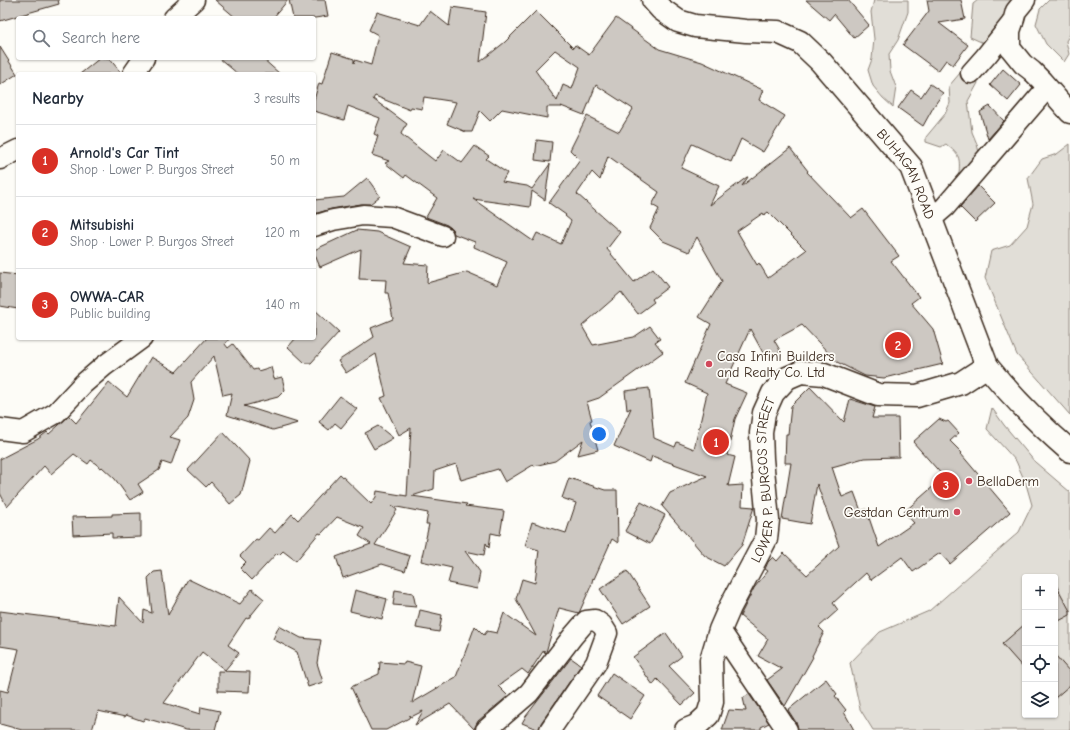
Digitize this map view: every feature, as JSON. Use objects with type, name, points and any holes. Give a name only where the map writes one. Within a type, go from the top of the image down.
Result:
[{"type":"main road","name":"BUHAGAN ROAD","points":[[653,0],[661,9],[678,21],[695,26],[746,31],[778,32],[800,42],[821,62],[911,167],[988,366],[1002,385],[1046,430],[1070,451]]},
{"type":"main road","name":"LOWER P. BURGOS STREET","points":[[686,730],[696,726],[708,715],[712,702],[712,660],[720,630],[730,606],[766,539],[768,520],[761,433],[764,413],[773,393],[787,378],[801,372],[824,374],[878,395],[917,396],[961,384],[988,366]]},
{"type":"street","points":[[176,16],[194,0]]},
{"type":"street","points":[[1025,0],[1016,11],[1010,31],[1010,48],[1023,64],[1032,71],[1070,113]]},
{"type":"street","points":[[971,73],[1013,22]]},
{"type":"street","points":[[134,72],[143,60]]},
{"type":"street","points":[[931,219],[945,207],[1047,88]]},
{"type":"street","points":[[0,159],[16,151]]},
{"type":"street","points":[[316,225],[334,220],[363,215],[392,217],[443,236]]},
{"type":"street","points":[[0,430],[23,432],[56,412],[83,384],[104,366],[139,340]]},
{"type":"street","points":[[486,730],[529,693],[586,621],[595,620],[602,625],[607,633],[596,663],[550,730]]},
{"type":"street","points":[[720,630],[787,730]]},
{"type":"shaded area","points":[[874,0],[908,0],[908,12],[898,40],[889,54],[890,71],[896,87],[893,107],[873,86],[868,70],[872,59],[874,39],[871,12]]},
{"type":"shaded area","points":[[978,0],[1019,0],[988,45],[970,37],[973,4]]},
{"type":"shaded area","points":[[1049,0],[1070,0],[1070,34],[1066,41],[1069,54],[1064,62],[1046,44],[1036,24],[1040,9]]},
{"type":"shaded area","points":[[974,72],[978,83],[968,101],[972,132],[980,157],[964,176],[959,175],[959,160],[957,154],[946,144],[941,147],[926,142],[926,137],[945,114],[950,103],[949,86],[960,73]]},
{"type":"shaded area","points":[[1070,144],[1070,415],[1017,355],[985,278],[991,251],[1010,245],[1027,226],[1033,204],[1028,178],[1042,159],[1057,154]]},
{"type":"shaded area","points":[[992,408],[1004,425],[1035,462],[1070,492],[1070,730],[873,730],[860,709],[850,663],[880,632],[929,611],[1019,532],[1032,505],[1026,484],[1016,461],[987,429]]},
{"type":"building","points":[[0,0],[58,0],[59,4],[0,21]]},
{"type":"building","points":[[215,0],[288,0],[275,16],[234,16]]},
{"type":"building","points":[[289,0],[325,0],[328,16],[316,18],[316,16],[293,16]]},
{"type":"building","points":[[806,0],[848,0],[869,25],[854,38],[834,14],[829,20]]},
{"type":"building","points":[[927,0],[961,0],[965,19],[939,23],[968,45],[953,65],[946,60],[938,71],[903,45],[929,11]]},
{"type":"building","points":[[452,7],[486,12],[480,62],[505,42],[536,11],[573,48],[575,45],[589,55],[616,18],[659,49],[702,62],[763,90],[759,100],[785,116],[763,152],[741,139],[731,162],[692,144],[681,168],[719,186],[710,205],[748,177],[742,186],[790,148],[808,171],[807,172],[851,218],[863,209],[899,256],[891,261],[919,297],[911,303],[933,329],[943,364],[884,378],[865,376],[837,362],[802,325],[774,340],[781,352],[767,360],[750,329],[725,384],[747,393],[735,419],[727,455],[735,457],[728,486],[743,485],[742,506],[754,507],[742,545],[724,566],[705,556],[662,506],[670,493],[707,476],[652,456],[650,462],[614,446],[631,408],[627,410],[625,391],[649,388],[654,438],[675,447],[677,442],[694,449],[707,393],[685,383],[711,324],[699,317],[722,281],[697,237],[689,252],[663,241],[650,228],[659,209],[652,205],[659,192],[608,156],[600,180],[592,172],[577,194],[620,232],[607,249],[634,282],[653,268],[668,287],[652,299],[654,302],[638,314],[621,292],[582,326],[593,345],[634,337],[650,326],[660,339],[655,342],[663,352],[599,398],[587,402],[592,420],[590,421],[598,450],[578,455],[583,440],[555,461],[533,465],[505,482],[498,469],[461,480],[456,464],[435,471],[434,489],[412,496],[467,504],[465,506],[504,511],[500,535],[491,533],[489,548],[486,543],[484,555],[465,551],[480,572],[477,589],[448,583],[452,568],[421,561],[429,524],[426,524],[428,513],[392,506],[397,510],[375,545],[410,556],[405,571],[382,564],[343,578],[336,557],[371,544],[359,536],[364,528],[337,517],[321,534],[319,533],[296,561],[283,551],[279,555],[277,553],[252,580],[240,568],[246,562],[240,556],[256,539],[258,540],[269,528],[275,533],[292,514],[298,520],[340,474],[371,504],[376,497],[377,491],[407,496],[411,428],[399,435],[381,398],[386,396],[376,354],[346,373],[338,361],[374,337],[371,328],[393,319],[388,293],[385,293],[386,280],[359,279],[361,249],[320,267],[316,258],[316,249],[357,230],[377,232],[411,247],[404,263],[428,265],[427,283],[467,272],[497,285],[507,262],[474,247],[475,242],[454,234],[452,229],[447,225],[426,217],[437,198],[406,175],[404,178],[385,163],[389,161],[372,155],[378,136],[374,134],[380,118],[348,106],[344,120],[316,112],[316,93],[319,83],[322,84],[332,52],[354,59],[354,63],[355,60],[371,65],[378,35],[369,30],[377,12],[420,25],[430,11],[449,26]],"holes":[[[555,50],[580,67],[572,89],[563,85],[557,101],[535,70]],[[596,85],[633,109],[619,132],[587,116],[570,150],[580,160],[549,203],[566,215],[565,216],[571,221],[561,244],[537,233],[533,241],[473,199],[530,207],[532,191],[545,200],[550,164],[532,189],[527,186],[502,182],[507,173],[486,159],[489,156],[475,146],[462,163],[444,150],[435,161],[401,134],[407,124],[373,99],[375,96],[410,110],[411,107],[422,109],[424,97],[456,102],[447,124],[466,132],[472,132],[480,111],[490,121],[502,109],[547,118],[547,107],[562,107],[561,106],[584,115]],[[768,212],[806,250],[768,278],[759,263],[757,265],[737,231],[763,213],[764,215]]]},
{"type":"building","points":[[0,47],[16,75],[0,85]]},
{"type":"building","points":[[98,60],[111,60],[120,72],[82,72]]},
{"type":"building","points":[[221,60],[264,60],[278,72],[236,72]]},
{"type":"building","points":[[1003,69],[1021,85],[1008,101],[990,85]]},
{"type":"building","points":[[930,84],[943,93],[923,126],[898,108],[911,90],[921,97]]},
{"type":"building","points":[[990,106],[1004,121],[988,139],[980,112]]},
{"type":"building","points":[[537,140],[552,142],[550,162],[535,160]]},
{"type":"building","points":[[367,178],[380,196],[370,204],[331,209],[316,213],[316,200],[344,197]]},
{"type":"building","points":[[978,186],[995,203],[975,222],[960,207]]},
{"type":"building","points":[[0,273],[16,275],[16,309],[0,306]]},
{"type":"building","points":[[316,311],[339,332],[311,363],[305,363],[288,347],[294,340],[316,340]]},
{"type":"building","points":[[205,340],[228,340],[225,344],[228,348],[233,344],[253,370],[257,369],[258,371],[271,367],[274,379],[282,377],[285,390],[278,397],[244,406],[298,423],[273,430],[227,415],[232,393],[223,395],[214,356],[191,382],[194,400],[188,418],[170,437],[180,440],[171,465],[162,462],[159,470],[138,484],[143,492],[130,500],[115,479],[102,467],[101,468],[91,460],[88,464],[74,454],[51,474],[44,466],[7,507],[0,493],[0,459],[38,439],[47,432],[49,434],[69,416],[76,423],[109,382],[127,397],[151,357],[176,372]]},
{"type":"building","points":[[810,387],[844,422],[850,399],[875,407],[872,418],[898,418],[899,457],[864,458],[832,467],[842,497],[854,492],[861,511],[866,509],[879,547],[914,523],[904,512],[944,477],[913,442],[939,419],[946,422],[948,421],[959,433],[950,441],[962,453],[961,454],[1010,512],[950,564],[940,553],[913,572],[902,557],[871,580],[866,573],[833,603],[838,610],[819,627],[824,632],[812,656],[813,657],[785,706],[767,680],[782,669],[758,656],[768,639],[740,616],[754,588],[768,571],[765,569],[768,562],[773,557],[777,561],[784,553],[807,575],[839,546],[817,484],[810,524],[782,519],[791,463],[785,463],[786,434],[788,434],[791,406]]},
{"type":"building","points":[[340,396],[357,409],[341,428],[335,423],[329,430],[319,422]]},
{"type":"building","points":[[378,426],[393,438],[374,449],[365,433]]},
{"type":"building","points":[[223,432],[250,461],[241,495],[230,504],[211,482],[206,487],[188,470]]},
{"type":"building","points":[[569,478],[605,490],[617,490],[618,543],[612,539],[594,579],[593,578],[579,613],[559,608],[546,652],[545,653],[544,650],[528,674],[522,669],[498,686],[508,696],[478,721],[474,729],[450,704],[415,725],[423,711],[411,717],[410,715],[409,718],[386,730],[371,730],[351,687],[379,674],[380,662],[404,664],[405,662],[421,666],[412,703],[456,677],[475,626],[484,635],[487,631],[497,633],[504,613],[536,636],[516,599],[522,579],[535,583],[539,550],[525,546],[532,522],[566,533],[576,503],[562,498]]},
{"type":"building","points":[[641,502],[665,515],[650,544],[625,531]]},
{"type":"building","points":[[141,513],[141,537],[112,538],[112,533],[73,535],[72,517],[112,516],[112,514]]},
{"type":"building","points":[[162,571],[168,615],[188,579],[240,604],[252,589],[264,599],[248,619],[246,618],[228,645],[239,653],[225,670],[202,652],[164,703],[200,714],[201,707],[220,711],[215,730],[186,730],[145,718],[143,721],[126,715],[125,717],[98,711],[92,730],[22,730],[0,724],[0,690],[8,692],[19,649],[0,646],[0,611],[116,626],[119,597],[143,623],[144,610],[152,613],[148,578],[154,572]]},
{"type":"building","points":[[627,571],[650,606],[623,624],[600,589]]},
{"type":"building","points":[[1058,589],[1070,611],[1070,615],[1058,621]]},
{"type":"building","points":[[355,590],[387,599],[382,619],[350,611]]},
{"type":"building","points":[[395,590],[413,593],[416,607],[393,605]]},
{"type":"building","points":[[420,610],[442,615],[439,632],[416,628]]},
{"type":"building","points":[[279,626],[301,638],[321,640],[317,663],[323,682],[308,687],[297,652],[273,639]]},
{"type":"building","points":[[1022,627],[1022,667],[1002,644]]},
{"type":"building","points":[[666,633],[682,656],[669,666],[695,693],[682,705],[657,679],[653,685],[633,657]]},
{"type":"building","points":[[571,658],[581,665],[541,723],[539,730],[522,723],[526,716]]},
{"type":"building","points":[[1058,658],[1070,672],[1070,685],[1058,695]]},
{"type":"building","points":[[218,671],[250,672],[249,692],[218,691]]},
{"type":"building","points":[[612,673],[645,696],[630,719],[597,696]]},
{"type":"building","points":[[826,679],[837,694],[835,696],[846,710],[844,712],[854,730],[798,730],[797,724],[788,710]]},
{"type":"building","points":[[749,694],[769,723],[761,727],[761,730],[722,730],[729,710],[746,711],[743,698]]},
{"type":"place","name":"Mitsubishi","points":[[898,345]]},
{"type":"place","name":"Casa Infini Builders and Realty Co. Ltd","points":[[709,364]]},
{"type":"place","name":"Arnold's Car Tint","points":[[716,442]]},
{"type":"place","name":"BellaDerm","points":[[969,481]]},
{"type":"place","name":"OWWA-CAR","points":[[946,485]]},
{"type":"place","name":"Gestdan Centrum","points":[[957,512]]}]
